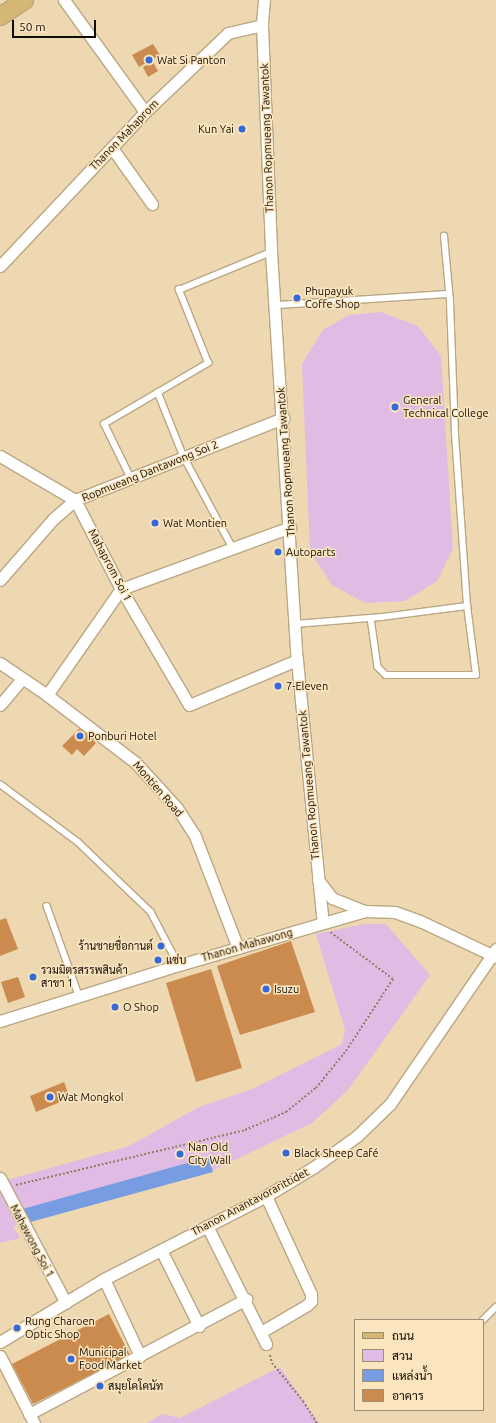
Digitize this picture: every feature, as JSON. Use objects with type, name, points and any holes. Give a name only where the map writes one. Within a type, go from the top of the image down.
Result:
[{"type":"main road","points":[[0,16],[24,0]]},
{"type":"street","points":[[64,0],[145,112]]},
{"type":"street","name":"Thanon Ropmueang Tawantok","points":[[264,0],[262,24],[272,252],[277,305],[297,660],[317,878],[324,923]]},
{"type":"street","name":"Thanon Mahaprom","points":[[0,266],[145,112],[228,32],[262,24]]},
{"type":"street","points":[[112,148],[152,204]]},
{"type":"street","name":"Ropmueang Dantawong Soi 2","points":[[0,580],[54,518],[75,500],[283,418]]},
{"type":"street","points":[[0,456],[75,500]]},
{"type":"street","name":"Mahaprom Soi 1","points":[[75,500],[121,589],[189,705],[297,660]]},
{"type":"street","points":[[47,695],[121,589],[290,527]]},
{"type":"street","name":"Montien Road","points":[[0,663],[47,695],[135,762],[177,808],[195,836],[238,948]]},
{"type":"street","points":[[0,705],[22,678]]},
{"type":"street","points":[[317,878],[332,898],[365,911]]},
{"type":"street","name":"Thanon Mahawong","points":[[0,1021],[80,998],[179,965],[365,911],[395,912],[420,921],[495,954]]},
{"type":"street","name":"Thanon Anantavorarittidet","points":[[0,1342],[104,1280],[266,1196],[314,1167],[357,1136],[390,1104],[495,954]]},
{"type":"street","name":"Mahawong Soi 1","points":[[2,1183],[66,1303]]},
{"type":"street","points":[[261,1332],[307,1306],[311,1301],[311,1294],[266,1196]]},
{"type":"street","points":[[207,1226],[246,1299],[266,1344]]},
{"type":"street","points":[[161,1250],[199,1326]]},
{"type":"street","points":[[104,1280],[140,1356]]},
{"type":"street","points":[[0,1356],[32,1418],[140,1356],[199,1326],[246,1299]]},
{"type":"lane","points":[[371,618],[378,667],[386,675],[476,675],[467,606],[455,433],[450,301],[448,294],[444,236]]},
{"type":"lane","points":[[131,478],[104,424],[208,363],[179,290],[272,252]]},
{"type":"lane","points":[[277,305],[448,294]]},
{"type":"lane","points":[[158,392],[184,457],[233,548]]},
{"type":"lane","points":[[295,624],[371,618],[467,606]]},
{"type":"lane","points":[[0,784],[78,842],[151,912],[179,965]]},
{"type":"lane","points":[[47,906],[80,998]]},
{"type":"lane","points":[[484,1319],[496,1307]]},
{"type":"path","points":[[2,1183],[245,1130],[286,1112],[316,1088],[346,1051],[393,979],[331,934],[324,923]]},
{"type":"path","points":[[266,1344],[272,1363],[303,1401],[317,1423]]},
{"type":"green space","points":[[381,312],[418,326],[441,356],[453,549],[437,581],[405,601],[365,603],[332,585],[310,551],[302,364],[323,330],[349,315]]},
{"type":"green space","points":[[364,924],[386,924],[430,975],[348,1090],[312,1123],[216,1169],[13,1226],[20,1238],[0,1243],[0,1182],[129,1146],[199,1107],[252,1089],[342,1044],[345,1030],[316,934]]},
{"type":"green space","points":[[280,1367],[319,1423],[147,1423],[162,1414],[180,1418]]},
{"type":"water","points":[[209,1157],[213,1172],[23,1224],[19,1210]]},
{"type":"building","points":[[153,44],[160,55],[139,67],[132,55]]},
{"type":"building","points":[[153,62],[158,71],[148,77],[143,67]]},
{"type":"building","name":"Ponburi Hotel","points":[[80,728],[96,743],[84,756],[77,749],[72,755],[62,746]]},
{"type":"building","points":[[6,918],[18,949],[0,956],[0,920]]},
{"type":"building","name":"Isuzu","points":[[291,941],[315,1012],[240,1035],[217,966]]},
{"type":"building","points":[[211,969],[242,1068],[196,1082],[166,983]]},
{"type":"building","points":[[18,977],[25,997],[8,1003],[1,982]]},
{"type":"building","name":"Wat Mongkol","points":[[64,1082],[70,1098],[36,1112],[30,1096]]},
{"type":"building","name":"Municipal Food Market","points":[[109,1314],[130,1355],[33,1404],[12,1364]]},
{"type":"place","name":"Wat Si Panton","points":[[149,60]]},
{"type":"place","name":"Kun Yai","points":[[242,129]]},
{"type":"place","name":"Phupayuk Coffe Shop","points":[[297,298]]},
{"type":"place","name":"General Technical College","points":[[395,407]]},
{"type":"place","name":"Wat Montien","points":[[155,523]]},
{"type":"place","name":"Autoparts","points":[[278,552]]},
{"type":"place","name":"7-Eleven","points":[[278,686]]},
{"type":"place","name":"Ponburi Hotel","points":[[80,736]]},
{"type":"place","name":"ร้านชายชื่อกานต์","points":[[161,946]]},
{"type":"place","name":"แซ่บ","points":[[158,960]]},
{"type":"place","name":"รวมมิตรสรรพสินค้า สาขา 1","points":[[33,977]]},
{"type":"place","name":"Isuzu","points":[[266,989]]},
{"type":"place","name":"O Shop","points":[[115,1007]]},
{"type":"place","name":"Wat Mongkol","points":[[50,1097]]},
{"type":"place","name":"Black Sheep Café","points":[[286,1153]]},
{"type":"place","name":"Nan Old City Wall","points":[[180,1154]]},
{"type":"place","name":"Rung Charoen Optic Shop","points":[[17,1328]]},
{"type":"place","name":"Municipal Food Market","points":[[71,1359]]},
{"type":"place","name":"สมุยโคโคนัท","points":[[100,1386]]}]
